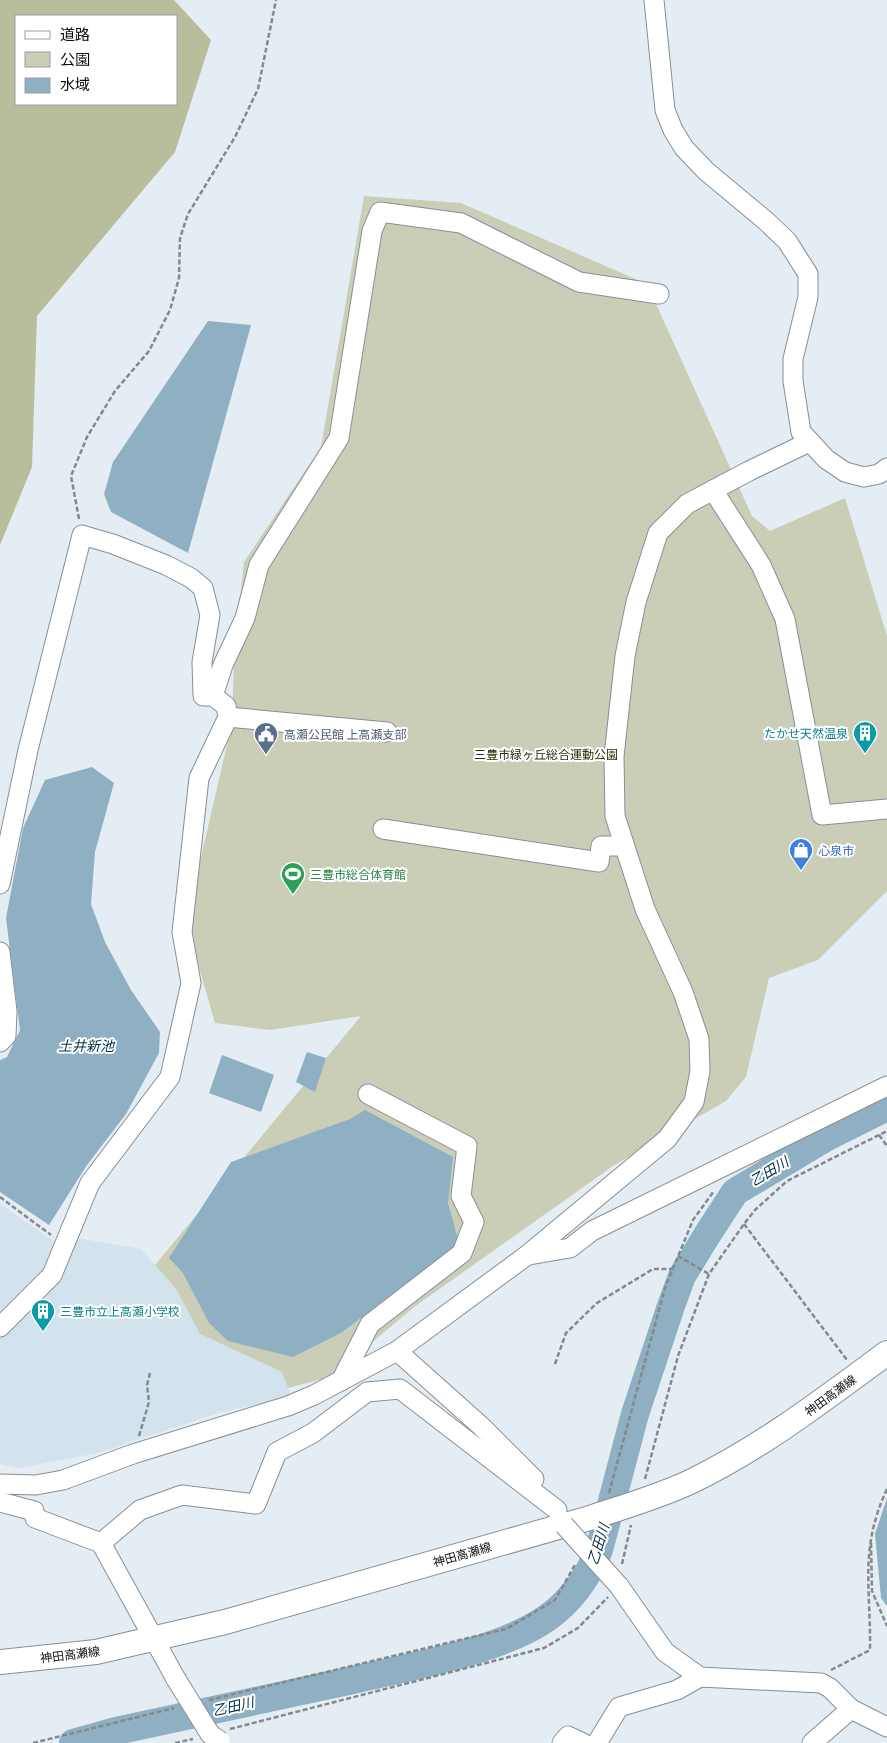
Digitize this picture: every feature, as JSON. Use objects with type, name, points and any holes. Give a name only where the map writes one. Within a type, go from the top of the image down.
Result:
[{"type":"main road","name":"神田高瀬線","points":[[0,1662],[96,1652],[224,1622],[561,1518],[603,1514],[688,1483],[727,1463],[783,1429],[887,1353]]},
{"type":"street","points":[[654,0],[665,110],[673,130],[684,148],[706,172],[766,221],[787,241],[808,274],[808,298],[793,359],[793,381],[801,432],[826,459],[845,472],[864,477],[879,474],[887,468]]},
{"type":"street","points":[[214,696],[223,665],[245,618],[259,565],[339,438],[372,231],[380,212],[462,223],[579,282],[659,294]]},
{"type":"street","points":[[0,1484],[36,1485],[63,1480],[133,1454],[288,1406],[341,1381],[397,1351],[526,1256],[667,1139],[694,1102],[700,1071],[699,1039],[683,992],[645,909],[615,816],[614,756],[625,656],[636,602],[658,533],[687,504],[748,471],[809,442]]},
{"type":"street","points":[[713,490],[762,565],[785,619],[822,815],[887,809]]},
{"type":"street","points":[[0,884],[28,750],[82,534],[166,565],[191,578],[203,588],[210,615],[202,662],[203,696],[214,696],[226,706],[228,717],[199,778],[182,932],[191,983],[170,1077],[90,1183],[52,1275],[0,1327]]},
{"type":"street","points":[[228,717],[387,732]]},
{"type":"street","points":[[383,829],[599,862],[601,846],[624,846]]},
{"type":"street","points":[[0,952],[7,1011],[6,1036],[0,1042]]},
{"type":"street","points":[[526,1256],[570,1248],[599,1228],[887,1086]]},
{"type":"street","points":[[341,1381],[370,1324],[462,1253],[474,1222],[461,1196],[467,1146],[368,1094]]},
{"type":"street","points":[[397,1351],[481,1426],[550,1494],[561,1518]]},
{"type":"street","points":[[102,1543],[140,1510],[182,1495],[256,1504],[277,1452],[313,1432],[367,1392],[400,1389],[561,1518],[619,1586],[665,1652],[700,1677]]},
{"type":"street","points":[[0,1502],[34,1511],[35,1518],[102,1543],[156,1638],[176,1679],[218,1740]]},
{"type":"street","points":[[597,1743],[619,1707],[677,1690],[700,1677],[821,1683],[830,1688],[851,1709],[887,1727]]},
{"type":"street","points":[[812,1743],[851,1709]]},
{"type":"street","points":[[562,1743],[568,1736],[583,1743]]},
{"type":"path","points":[[82,534],[72,476],[87,436],[115,392],[149,351],[170,310],[179,278],[180,238],[188,214],[235,137],[258,89],[276,0]]},
{"type":"path","points":[[218,1740],[544,1648],[578,1628],[619,1586],[625,1547],[678,1356],[709,1274],[755,1210],[787,1181],[887,1131]]},
{"type":"path","points":[[879,1135],[887,1146]]},
{"type":"path","points":[[0,1197],[66,1245]]},
{"type":"path","points":[[744,1224],[858,1374]]},
{"type":"path","points":[[678,1256],[709,1274]]},
{"type":"path","points":[[555,1364],[566,1332],[597,1304],[653,1269],[673,1269]]},
{"type":"path","points":[[133,1454],[149,1402],[148,1385],[150,1373]]},
{"type":"path","points":[[821,1683],[834,1667],[870,1650],[867,1561],[871,1532],[887,1489]]},
{"type":"path","points":[[871,1532],[872,1591],[887,1626]]},
{"type":"shaded area","points":[[0,1204],[70,1252],[78,1238],[141,1249],[176,1289],[200,1334],[283,1372],[291,1397],[221,1412],[98,1453],[20,1468],[0,1464]]},
{"type":"green space","points":[[0,0],[174,0],[211,40],[175,152],[37,316],[32,467],[0,545]]},
{"type":"green space","name":"三豊市緑ヶ丘総合運動公園","points":[[364,196],[461,203],[647,284],[752,516],[770,531],[845,498],[887,636],[887,891],[818,960],[769,978],[746,1077],[726,1101],[613,1166],[414,1307],[331,1377],[288,1388],[282,1372],[200,1334],[176,1289],[155,1265],[361,1016],[270,1030],[215,1023],[186,922],[232,723],[234,657],[244,562],[321,447]]},
{"type":"water","points":[[208,321],[251,325],[188,553],[111,512],[104,494],[113,462]]},
{"type":"water","name":"土井新池","points":[[92,767],[114,783],[95,852],[91,904],[105,942],[131,990],[160,1032],[159,1053],[126,1114],[87,1165],[49,1225],[0,1192],[0,1060],[7,1057],[20,1030],[6,918],[23,828],[45,780]]},
{"type":"water","points":[[307,1052],[326,1058],[315,1092],[296,1082]]},
{"type":"water","points":[[222,1055],[274,1075],[261,1112],[209,1093]]},
{"type":"water","points":[[365,1110],[453,1157],[448,1203],[459,1243],[341,1333],[293,1357],[228,1341],[209,1323],[183,1273],[169,1258],[231,1162],[350,1119]]},
{"type":"water","points":[[887,1498],[887,1606],[881,1598],[875,1534]]},
{"type":"waterway","name":"乙田川","points":[[73,1743],[116,1731],[353,1680],[480,1649],[527,1630],[556,1611],[578,1588],[590,1570],[599,1550],[635,1414],[682,1276],[735,1192],[827,1137],[887,1107]]},
{"type":"place","name":"たかせ天然温泉","points":[[865,754]]},
{"type":"place","name":"高瀬公民館 上高瀬支部","points":[[266,755]]},
{"type":"place","name":"心泉市","points":[[801,871]]},
{"type":"place","name":"三豊市総合体育館","points":[[293,895]]},
{"type":"place","name":"三豊市立上高瀬小学校","points":[[43,1332]]}]
